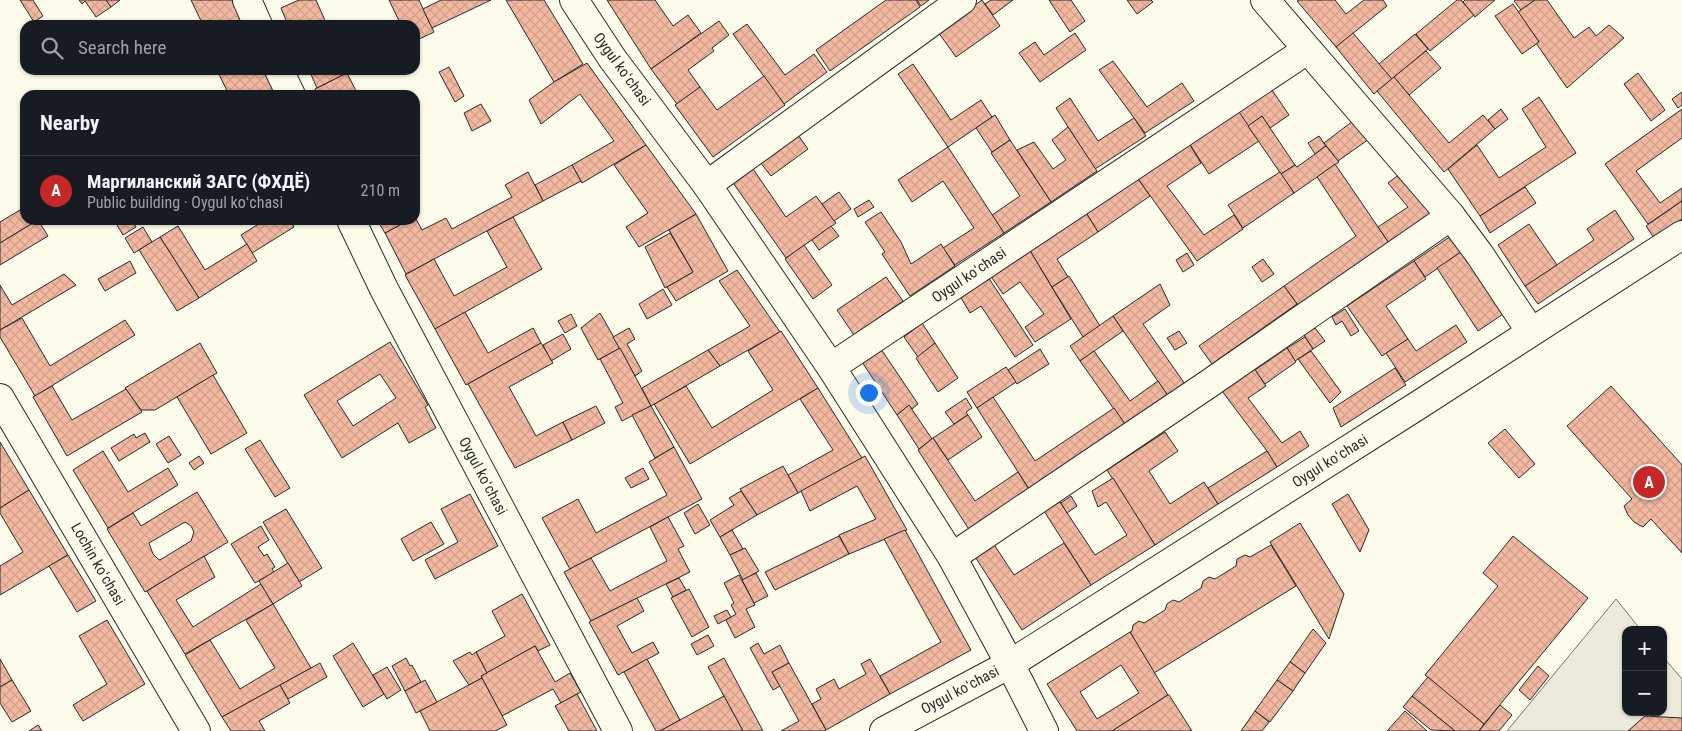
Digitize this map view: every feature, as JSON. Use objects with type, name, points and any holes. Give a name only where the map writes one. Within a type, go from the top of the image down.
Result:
[{"type":"street","points":[[247,0],[256,20]]},
{"type":"street","name":"Oygul koʻchasi","points":[[574,0],[612,58],[707,185],[831,367],[952,557],[1044,731]]},
{"type":"street","points":[[707,185],[962,0]]},
{"type":"street","points":[[1265,0],[1451,216],[1480,255],[1531,332]]},
{"type":"street","name":"Oygul koʻchasi","points":[[831,367],[1307,50]]},
{"type":"street","points":[[281,75],[289,90]]},
{"type":"street","points":[[952,557],[1207,385],[1451,216]]},
{"type":"street","name":"Oygul koʻchasi","points":[[353,225],[384,289],[618,731]]},
{"type":"street","name":"Oygul koʻchasi","points":[[884,731],[1010,664],[1682,235]]},
{"type":"street","name":"Lochin koʻchasi","points":[[0,398],[196,731]]},
{"type":"shaded area","points":[[1616,599],[1638,626],[1622,626],[1622,716],[1667,716],[1667,662],[1682,679],[1682,731],[1507,731]]},
{"type":"building","points":[[20,0],[33,0],[43,16],[37,20],[33,20]]},
{"type":"building","points":[[79,0],[106,0],[111,7],[96,17],[85,1],[82,4]]},
{"type":"building","points":[[106,0],[120,0],[111,7]]},
{"type":"building","points":[[191,0],[232,0],[242,20],[201,20]]},
{"type":"building","points":[[299,0],[316,0],[325,20],[286,20],[281,8]]},
{"type":"building","points":[[389,0],[419,0],[434,32],[420,39],[420,20],[399,20]]},
{"type":"building","points":[[441,0],[491,0],[432,28],[423,9]]},
{"type":"building","points":[[506,0],[544,0],[583,64],[554,82]]},
{"type":"building","points":[[607,0],[655,0],[673,26],[688,15],[701,33],[651,69]]},
{"type":"building","points":[[886,0],[916,0],[920,7],[830,71],[816,50]]},
{"type":"building","points":[[917,0],[929,0],[921,6]]},
{"type":"building","points":[[982,0],[1000,26],[956,57],[938,32]]},
{"type":"building","points":[[991,0],[1013,0],[993,15],[985,4]]},
{"type":"building","points":[[1049,0],[1071,0],[1085,21],[1070,32]]},
{"type":"building","points":[[1127,0],[1151,0],[1153,2],[1137,14]]},
{"type":"building","points":[[1335,0],[1346,14],[1364,0],[1383,0],[1387,6],[1336,47],[1297,1]]},
{"type":"building","points":[[1457,0],[1461,0],[1474,15],[1430,51],[1416,34]]},
{"type":"building","points":[[1465,0],[1495,0],[1475,17],[1463,2]]},
{"type":"building","points":[[1535,0],[1521,10],[1514,1]]},
{"type":"building","points":[[1535,0],[1547,0],[1574,38],[1589,27],[1596,36],[1609,25],[1624,38],[1567,88],[1536,43],[1539,42],[1518,12]]},
{"type":"building","points":[[1513,4],[1539,42],[1522,54],[1495,16]]},
{"type":"building","points":[[719,21],[729,35],[712,48],[714,51],[688,70],[700,87],[677,104],[651,69]]},
{"type":"building","points":[[747,24],[785,75],[814,54],[827,72],[784,104],[733,34]]},
{"type":"building","points":[[1075,33],[1086,50],[1040,82],[1019,53],[1035,42],[1044,55]]},
{"type":"building","points":[[1353,33],[1392,79],[1374,94],[1336,47]]},
{"type":"building","points":[[1415,34],[1428,49],[1392,79],[1379,64]]},
{"type":"building","points":[[1426,51],[1441,68],[1409,95],[1394,77]]},
{"type":"building","points":[[1113,61],[1147,107],[1182,83],[1194,101],[1145,133],[1099,70]]},
{"type":"building","points":[[587,63],[646,145],[582,183],[572,165],[614,141],[580,94],[541,124],[529,100],[554,82]]},
{"type":"building","points":[[913,64],[951,120],[981,100],[992,117],[948,147],[898,74]]},
{"type":"building","points":[[449,67],[464,96],[455,102],[439,72]]},
{"type":"building","points":[[1638,73],[1665,110],[1651,121],[1624,84]]},
{"type":"building","points":[[219,75],[269,75],[277,90],[227,90]]},
{"type":"building","points":[[311,75],[343,75],[317,88]]},
{"type":"building","points":[[343,75],[348,75],[356,90],[316,90]]},
{"type":"building","points":[[764,76],[785,105],[713,157],[675,105],[700,87],[717,110]]},
{"type":"building","points":[[1394,77],[1449,143],[1483,115],[1495,129],[1444,172],[1377,91]]},
{"type":"building","points":[[1272,90],[1289,115],[1270,128],[1262,116],[1248,126],[1239,112]]},
{"type":"building","points":[[1682,92],[1682,105],[1678,108],[1672,99]]},
{"type":"building","points":[[1539,97],[1576,153],[1480,216],[1448,169],[1477,145],[1499,178],[1546,147],[1522,109]]},
{"type":"building","points":[[1070,98],[1098,141],[1134,118],[1146,136],[1095,169],[1056,108]]},
{"type":"building","points":[[481,104],[491,121],[472,131],[464,113]]},
{"type":"building","points":[[1234,109],[1237,113],[1239,112],[1259,141],[1209,174],[1189,143]]},
{"type":"building","points":[[1501,109],[1508,119],[1495,129],[1488,120]]},
{"type":"building","points":[[1682,109],[1682,138],[1636,171],[1660,203],[1682,188],[1682,201],[1648,224],[1605,164]]},
{"type":"building","points":[[995,115],[1010,140],[992,152],[976,128]]},
{"type":"building","points":[[1262,116],[1295,165],[1281,174],[1248,126]]},
{"type":"building","points":[[1353,121],[1369,139],[1338,161],[1324,143]]},
{"type":"building","points":[[1068,127],[1097,171],[1051,202],[1017,150],[1034,142],[1053,169],[1066,160],[1052,140]]},
{"type":"building","points":[[798,135],[808,149],[771,176],[760,162]]},
{"type":"building","points":[[1319,136],[1326,146],[1315,154],[1308,143]]},
{"type":"building","points":[[1010,140],[1051,202],[1004,233],[992,215],[1020,196],[991,153]]},
{"type":"building","points":[[1188,142],[1201,163],[1167,186],[1204,235],[1234,215],[1243,229],[1197,261],[1136,176]]},
{"type":"building","points":[[646,145],[696,214],[639,247],[626,227],[648,213],[614,165]]},
{"type":"building","points":[[1326,146],[1339,162],[1294,193],[1281,174],[1295,165],[1297,167]]},
{"type":"building","points":[[948,147],[1004,233],[955,265],[943,248],[974,228],[943,181],[912,202],[898,180]]},
{"type":"building","points":[[1335,164],[1389,243],[1298,305],[1284,286],[1356,236],[1317,177]]},
{"type":"building","points":[[572,165],[581,181],[543,201],[535,185]]},
{"type":"building","points":[[751,166],[786,217],[816,196],[836,223],[786,258],[731,180]]},
{"type":"building","points":[[528,172],[543,201],[406,274],[385,233],[400,225],[419,225],[422,230],[446,218],[452,229],[512,197],[505,185]]},
{"type":"building","points":[[1280,172],[1294,193],[1243,228],[1228,205]]},
{"type":"building","points":[[1400,174],[1434,212],[1389,243],[1378,227],[1408,207],[1388,183]]},
{"type":"building","points":[[1136,176],[1150,196],[1098,232],[1085,211]]},
{"type":"building","points":[[1525,187],[1536,203],[1490,233],[1480,216]]},
{"type":"building","points":[[839,192],[851,209],[834,221],[822,204]]},
{"type":"building","points":[[869,200],[874,207],[858,217],[854,209]]},
{"type":"building","points":[[1682,201],[1682,219],[1654,238],[1646,226]]},
{"type":"building","points":[[20,210],[20,225],[30,225],[0,243],[0,222]]},
{"type":"building","points":[[1615,210],[1634,239],[1538,304],[1525,286],[1594,240],[1587,229]]},
{"type":"building","points":[[1085,211],[1098,232],[1057,259],[1068,277],[1052,287],[1029,249]]},
{"type":"building","points":[[881,212],[901,242],[911,264],[941,244],[955,266],[910,296],[882,254],[885,252],[865,222]]},
{"type":"building","points":[[696,214],[728,271],[676,301],[667,287],[693,272],[669,230]]},
{"type":"building","points":[[513,217],[542,269],[435,329],[405,275],[434,259],[454,296],[507,267],[487,231]]},
{"type":"building","points":[[1529,224],[1557,265],[1525,286],[1498,245]]},
{"type":"building","points":[[30,225],[41,225],[48,236],[0,265],[0,243]]},
{"type":"building","points":[[117,225],[135,225],[136,227],[123,235]]},
{"type":"building","points":[[257,225],[293,225],[294,227],[252,253],[241,235]]},
{"type":"building","points":[[380,225],[400,225],[385,233]]},
{"type":"building","points":[[178,226],[205,270],[247,244],[257,261],[199,298],[160,237]]},
{"type":"building","points":[[831,226],[839,236],[819,250],[812,240]]},
{"type":"building","points":[[143,227],[152,242],[134,253],[125,238]]},
{"type":"building","points":[[670,233],[693,272],[665,288],[645,247]]},
{"type":"building","points":[[1454,234],[1464,250],[1425,277],[1414,261]]},
{"type":"building","points":[[160,237],[199,298],[177,311],[139,250]]},
{"type":"building","points":[[804,245],[832,285],[813,299],[785,259]]},
{"type":"building","points":[[1029,249],[1071,319],[1035,342],[1025,327],[1044,314],[1020,282],[1003,294],[990,275]]},
{"type":"building","points":[[1464,250],[1506,312],[1478,331],[1437,268]]},
{"type":"building","points":[[1187,253],[1194,265],[1183,272],[1176,260]]},
{"type":"building","points":[[1263,259],[1274,274],[1262,282],[1252,267]]},
{"type":"building","points":[[130,261],[136,273],[105,291],[98,279]]},
{"type":"building","points":[[1414,261],[1426,279],[1386,306],[1408,339],[1382,356],[1347,306]]},
{"type":"building","points":[[737,270],[780,332],[720,366],[708,350],[750,326],[719,281]]},
{"type":"building","points":[[64,274],[76,285],[0,330],[0,285],[12,305]]},
{"type":"building","points":[[1069,276],[1100,326],[1083,337],[1052,287]]},
{"type":"building","points":[[886,277],[903,301],[854,335],[837,310]]},
{"type":"building","points":[[988,277],[1033,345],[1015,357],[981,306],[970,313],[960,296]]},
{"type":"building","points":[[1160,284],[1170,305],[1143,324],[1185,384],[1168,396],[1113,316]]},
{"type":"building","points":[[1284,286],[1297,304],[1212,364],[1199,346]]},
{"type":"building","points":[[663,289],[672,305],[647,319],[639,304]]},
{"type":"building","points":[[1345,309],[1359,331],[1351,336],[1342,321],[1336,325],[1332,317]]},
{"type":"building","points":[[465,312],[488,353],[533,328],[541,343],[466,385],[435,329]]},
{"type":"building","points":[[600,313],[620,348],[598,360],[581,328]]},
{"type":"building","points":[[571,314],[577,326],[565,333],[558,321]]},
{"type":"building","points":[[1113,316],[1123,331],[1080,361],[1070,346]]},
{"type":"building","points":[[22,318],[50,366],[125,320],[135,335],[35,396],[0,337],[0,330]]},
{"type":"building","points":[[922,323],[935,343],[918,357],[904,337]]},
{"type":"building","points":[[1456,325],[1467,342],[1405,382],[1386,353],[1408,339],[1416,351]]},
{"type":"building","points":[[629,328],[635,339],[627,344],[642,371],[635,376],[613,337]]},
{"type":"building","points":[[1315,328],[1325,341],[1313,349],[1304,335]]},
{"type":"building","points":[[781,331],[818,388],[690,464],[654,404],[686,386],[712,428],[773,390],[748,351]]},
{"type":"building","points":[[1179,331],[1187,343],[1175,350],[1167,338]]},
{"type":"building","points":[[563,334],[571,349],[551,361],[543,345]]},
{"type":"building","points":[[1305,337],[1313,349],[1295,361],[1287,348]]},
{"type":"building","points":[[390,342],[428,405],[425,407],[436,428],[409,443],[398,423],[342,458],[304,395]],"holes":[[[380,374],[396,398],[353,426],[337,401]]]},
{"type":"building","points":[[200,343],[217,373],[155,410],[141,410],[125,388]]},
{"type":"building","points":[[541,343],[553,363],[509,387],[536,436],[563,422],[572,440],[515,468],[468,384]]},
{"type":"building","points":[[935,343],[958,378],[938,392],[916,358]]},
{"type":"building","points":[[620,348],[651,406],[622,421],[615,407],[623,403],[600,359]]},
{"type":"building","points":[[1287,348],[1296,362],[1265,384],[1255,370]]},
{"type":"building","points":[[881,349],[918,404],[912,409],[909,405],[897,415],[862,362]]},
{"type":"building","points":[[1040,349],[1049,364],[1017,384],[1008,370]]},
{"type":"building","points":[[708,350],[720,366],[651,406],[642,388]]},
{"type":"building","points":[[1094,351],[1130,401],[1158,381],[1168,396],[1126,426],[1080,361]]},
{"type":"building","points":[[1311,351],[1341,392],[1330,403],[1298,359]]},
{"type":"building","points":[[1006,367],[1016,382],[977,408],[967,392]]},
{"type":"building","points":[[1254,368],[1266,386],[1248,398],[1282,443],[1300,431],[1309,446],[1277,467],[1222,391]]},
{"type":"building","points":[[1395,368],[1406,385],[1341,427],[1333,408]]},
{"type":"building","points":[[213,375],[247,433],[211,454],[177,397]]},
{"type":"building","points":[[52,386],[72,420],[126,389],[142,412],[67,456],[33,397]]},
{"type":"building","points":[[1611,386],[1682,465],[1682,553],[1651,519],[1643,527],[1634,522],[1624,506],[1632,499],[1567,426]]},
{"type":"building","points":[[818,388],[862,458],[798,493],[788,475],[833,450],[800,399]]},
{"type":"building","points":[[993,397],[1035,461],[1114,408],[1125,424],[1029,489],[977,408]]},
{"type":"building","points":[[966,398],[972,408],[966,412],[968,415],[954,424],[945,412]]},
{"type":"building","points":[[909,405],[932,439],[919,449],[897,415]]},
{"type":"building","points":[[596,406],[605,423],[572,440],[563,422]]},
{"type":"building","points":[[651,406],[674,447],[655,458],[632,415]]},
{"type":"building","points":[[968,415],[982,437],[948,460],[933,438]]},
{"type":"building","points":[[1505,429],[1535,464],[1519,478],[1488,443]]},
{"type":"building","points":[[1165,432],[1178,451],[1149,471],[1170,504],[1204,482],[1218,504],[1155,545],[1107,470]]},
{"type":"building","points":[[145,433],[150,442],[119,461],[111,448],[134,434],[136,438]]},
{"type":"building","points":[[169,436],[181,455],[168,463],[156,444]]},
{"type":"building","points":[[933,438],[975,501],[1018,472],[1030,491],[970,531],[918,450]]},
{"type":"building","points":[[260,440],[290,488],[275,497],[245,449]]},
{"type":"building","points":[[0,442],[29,490],[0,508]]},
{"type":"building","points":[[674,447],[702,499],[570,569],[542,518],[578,499],[596,533],[667,495],[649,462]]},
{"type":"building","points":[[103,451],[128,492],[168,468],[178,485],[108,528],[73,470]]},
{"type":"building","points":[[1267,451],[1277,467],[1218,504],[1208,488]]},
{"type":"building","points":[[199,456],[204,463],[194,470],[189,463]]},
{"type":"building","points":[[865,456],[907,530],[849,554],[839,535],[876,519],[857,486],[810,511],[801,491]]},
{"type":"building","points":[[783,466],[798,493],[757,515],[740,489]]},
{"type":"building","points":[[643,468],[649,479],[631,488],[625,478]]},
{"type":"building","points":[[1113,478],[1155,545],[1091,585],[1044,511],[1060,502],[1095,555],[1127,535],[1106,502],[1098,507],[1092,491]]},
{"type":"building","points":[[29,490],[68,555],[0,595],[0,566],[23,552],[0,513],[0,508]]},
{"type":"building","points":[[741,491],[757,515],[720,537],[710,520],[734,505],[729,498]]},
{"type":"building","points":[[197,492],[228,542],[145,592],[107,529],[133,513],[141,526]],"holes":[[[185,522],[191,526],[194,532],[191,541],[160,560],[153,554],[149,543]]]},
{"type":"building","points":[[470,494],[498,546],[435,579],[425,560],[458,542],[441,509]]},
{"type":"building","points":[[1348,494],[1369,530],[1360,552],[1332,504]]},
{"type":"building","points":[[1071,496],[1077,506],[1067,513],[1061,503]]},
{"type":"building","points":[[698,504],[710,525],[695,534],[684,513]]},
{"type":"building","points":[[286,509],[322,568],[299,582],[263,522]]},
{"type":"building","points":[[668,517],[684,546],[678,549],[690,572],[591,621],[564,572],[591,558],[610,591],[667,561],[650,527]]},
{"type":"building","points":[[431,522],[444,544],[413,561],[401,539]]},
{"type":"building","points":[[1300,523],[1344,594],[1329,639],[1270,542]]},
{"type":"building","points":[[261,526],[269,540],[258,547],[264,556],[267,554],[275,567],[272,569],[274,572],[255,583],[231,544]]},
{"type":"building","points":[[732,530],[743,549],[730,555],[720,537]]},
{"type":"building","points":[[905,530],[971,650],[890,694],[880,676],[941,642],[884,539]]},
{"type":"building","points":[[839,536],[849,554],[775,590],[765,572]]},
{"type":"building","points":[[1513,536],[1588,598],[1484,724],[1425,675],[1498,586],[1483,573]]},
{"type":"building","points":[[993,543],[1014,575],[1064,543],[1091,585],[1022,630],[974,555]]},
{"type":"building","points":[[1271,545],[1296,586],[1154,673],[1130,632],[1133,625],[1139,621],[1144,623],[1165,610],[1167,604],[1173,600],[1179,602],[1201,588],[1203,581],[1209,577],[1215,579],[1236,566],[1237,559],[1245,555],[1250,557]]},
{"type":"building","points":[[745,548],[759,571],[743,580],[730,555]]},
{"type":"building","points":[[68,555],[96,601],[77,612],[49,566]]},
{"type":"building","points":[[204,556],[215,577],[176,600],[193,627],[261,584],[273,604],[185,654],[147,591]]},
{"type":"building","points":[[288,563],[302,586],[273,604],[259,581]]},
{"type":"building","points":[[756,573],[768,596],[754,603],[742,580]]},
{"type":"building","points":[[739,575],[755,605],[746,609],[755,627],[735,638],[726,620],[736,614],[731,605],[734,603],[724,583]]},
{"type":"building","points":[[679,578],[686,590],[673,597],[666,584]]},
{"type":"building","points":[[689,589],[709,627],[692,637],[671,598]]},
{"type":"building","points":[[522,594],[550,645],[538,651],[535,646],[487,673],[476,652],[505,636],[492,611]]},
{"type":"building","points":[[637,598],[644,611],[617,626],[632,653],[653,642],[659,653],[618,675],[589,622]]},
{"type":"building","points":[[273,604],[311,668],[222,717],[185,655],[210,640],[240,689],[275,668],[246,620]]},
{"type":"building","points":[[727,610],[731,617],[718,624],[714,616]]},
{"type":"building","points":[[107,620],[145,684],[83,721],[73,705],[107,684],[79,636]]},
{"type":"building","points":[[1313,629],[1326,643],[1305,673],[1290,662]]},
{"type":"building","points":[[1130,632],[1168,695],[1112,731],[1077,731],[1047,684]],"holes":[[[1121,665],[1139,693],[1097,719],[1080,692]]]},
{"type":"building","points":[[708,635],[714,646],[697,655],[691,644]]},
{"type":"building","points":[[353,643],[384,694],[363,707],[333,656]]},
{"type":"building","points":[[758,643],[764,654],[780,645],[789,663],[772,672],[780,686],[773,690],[750,648]]},
{"type":"building","points":[[535,646],[555,682],[570,673],[581,692],[561,703],[553,689],[502,716],[481,676]]},
{"type":"building","points":[[470,652],[472,655],[476,652],[487,673],[469,685],[453,661]]},
{"type":"building","points":[[406,658],[421,682],[405,691],[392,666]]},
{"type":"building","points":[[724,658],[763,731],[743,731],[708,667]]},
{"type":"building","points":[[0,659],[12,680],[0,687]]},
{"type":"building","points":[[647,659],[680,720],[660,731],[656,731],[624,672]]},
{"type":"building","points":[[870,659],[890,694],[826,730],[812,704],[821,699],[816,689],[834,679],[839,689],[866,674],[861,664]]},
{"type":"building","points":[[1290,662],[1305,673],[1293,691],[1277,680]]},
{"type":"building","points":[[320,663],[327,677],[288,699],[280,685]]},
{"type":"building","points":[[789,663],[826,730],[781,731],[799,721],[772,672]]},
{"type":"building","points":[[1538,666],[1549,676],[1530,700],[1519,690]]},
{"type":"building","points":[[387,667],[401,690],[387,699],[373,675]]},
{"type":"building","points":[[1428,677],[1484,724],[1479,731],[1455,731],[1412,696]]},
{"type":"building","points":[[482,678],[507,725],[495,731],[430,731],[420,711]]},
{"type":"building","points":[[12,680],[31,711],[12,722],[0,703],[0,687]]},
{"type":"building","points":[[425,680],[437,702],[416,713],[405,691]]},
{"type":"building","points":[[1277,680],[1293,691],[1270,722],[1255,711]]},
{"type":"building","points":[[280,685],[290,703],[259,721],[265,731],[231,731],[222,717]]},
{"type":"building","points":[[577,694],[597,731],[569,731],[555,706]]},
{"type":"building","points":[[1168,695],[1192,731],[1112,731]]},
{"type":"building","points":[[724,696],[743,731],[660,731],[680,720]]},
{"type":"building","points":[[1412,696],[1455,731],[1431,730],[1403,707]]},
{"type":"building","points":[[1500,705],[1512,715],[1499,731],[1479,731]]},
{"type":"building","points":[[1255,711],[1269,722],[1262,731],[1241,731]]},
{"type":"building","points":[[1405,711],[1427,731],[1387,731]]},
{"type":"building","points":[[1645,716],[1682,718],[1682,731],[1628,731]]},
{"type":"building","points":[[38,725],[42,731],[29,731]]},
{"type":"place","name":"Маргиланский ЗАГС (ФХДЁ)","points":[[1649,482]]}]
